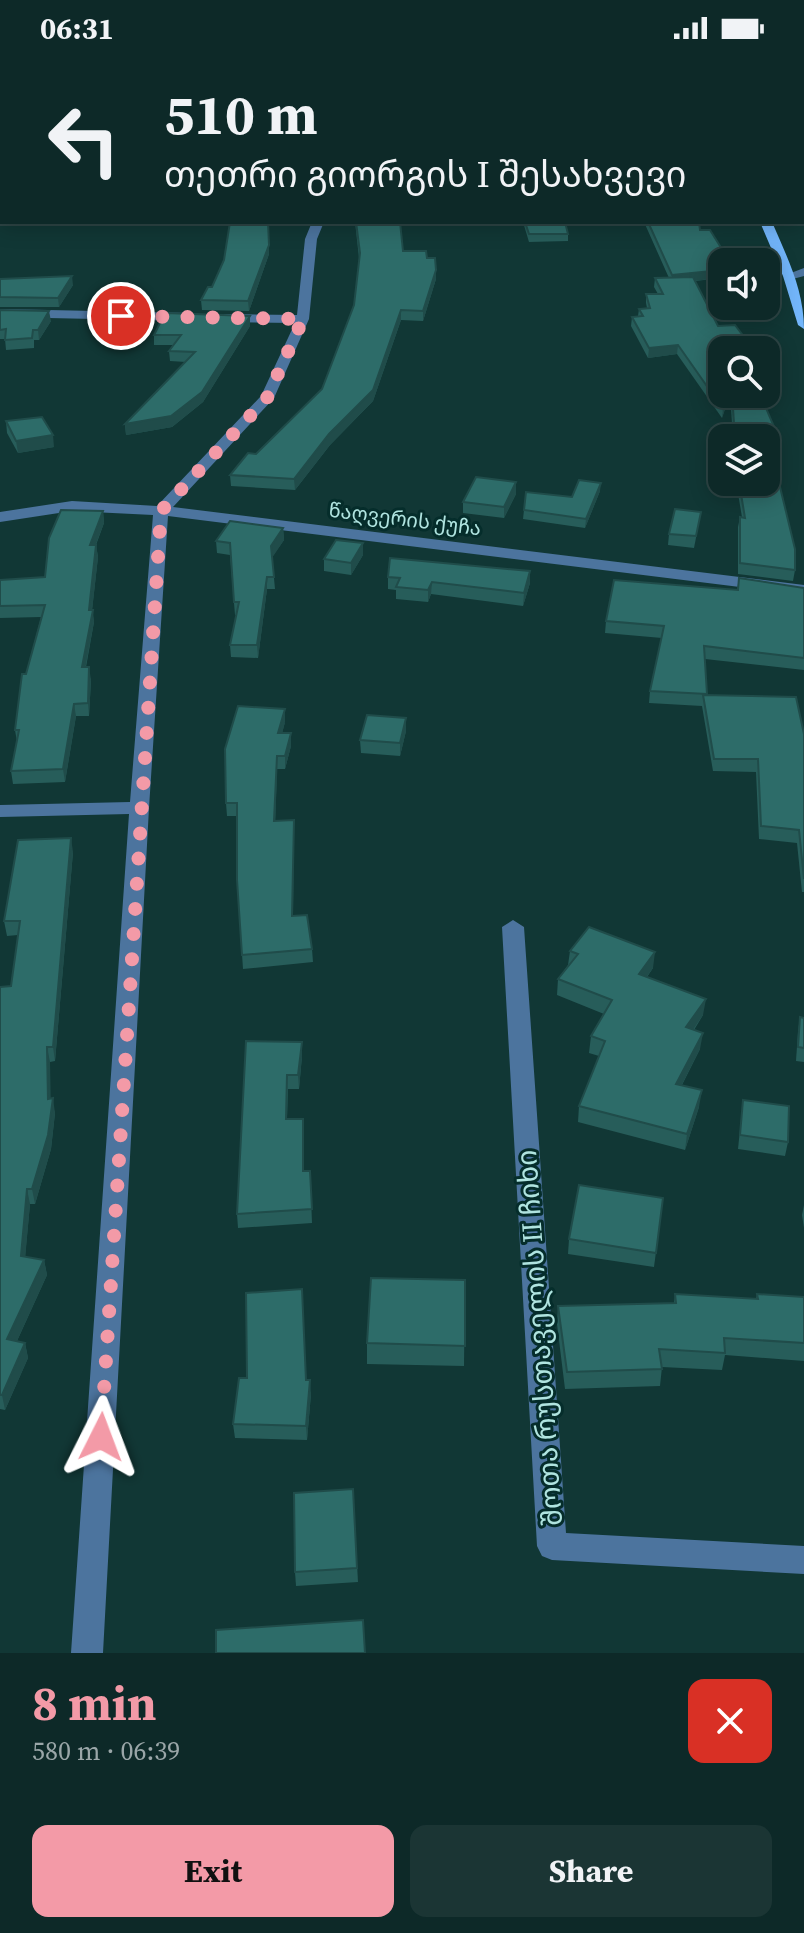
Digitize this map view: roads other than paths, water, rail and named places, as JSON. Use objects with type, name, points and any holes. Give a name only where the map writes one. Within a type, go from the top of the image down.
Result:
[{"type":"main road","points":[[767,224],[789,276],[804,325]]},
{"type":"street","points":[[87,1653],[139,808],[161,511],[267,398],[303,319],[311,239],[317,224]]},
{"type":"street","points":[[789,276],[804,272]]},
{"type":"street","points":[[0,313],[303,319]]},
{"type":"street","name":"წაღვერის ქუჩა","points":[[0,517],[72,506],[161,511],[804,590]]},
{"type":"street","points":[[0,811],[139,808]]},
{"type":"street","name":"შოთა რუსთაველის II ჩიხი","points":[[513,927],[552,1546],[804,1560]]}]
